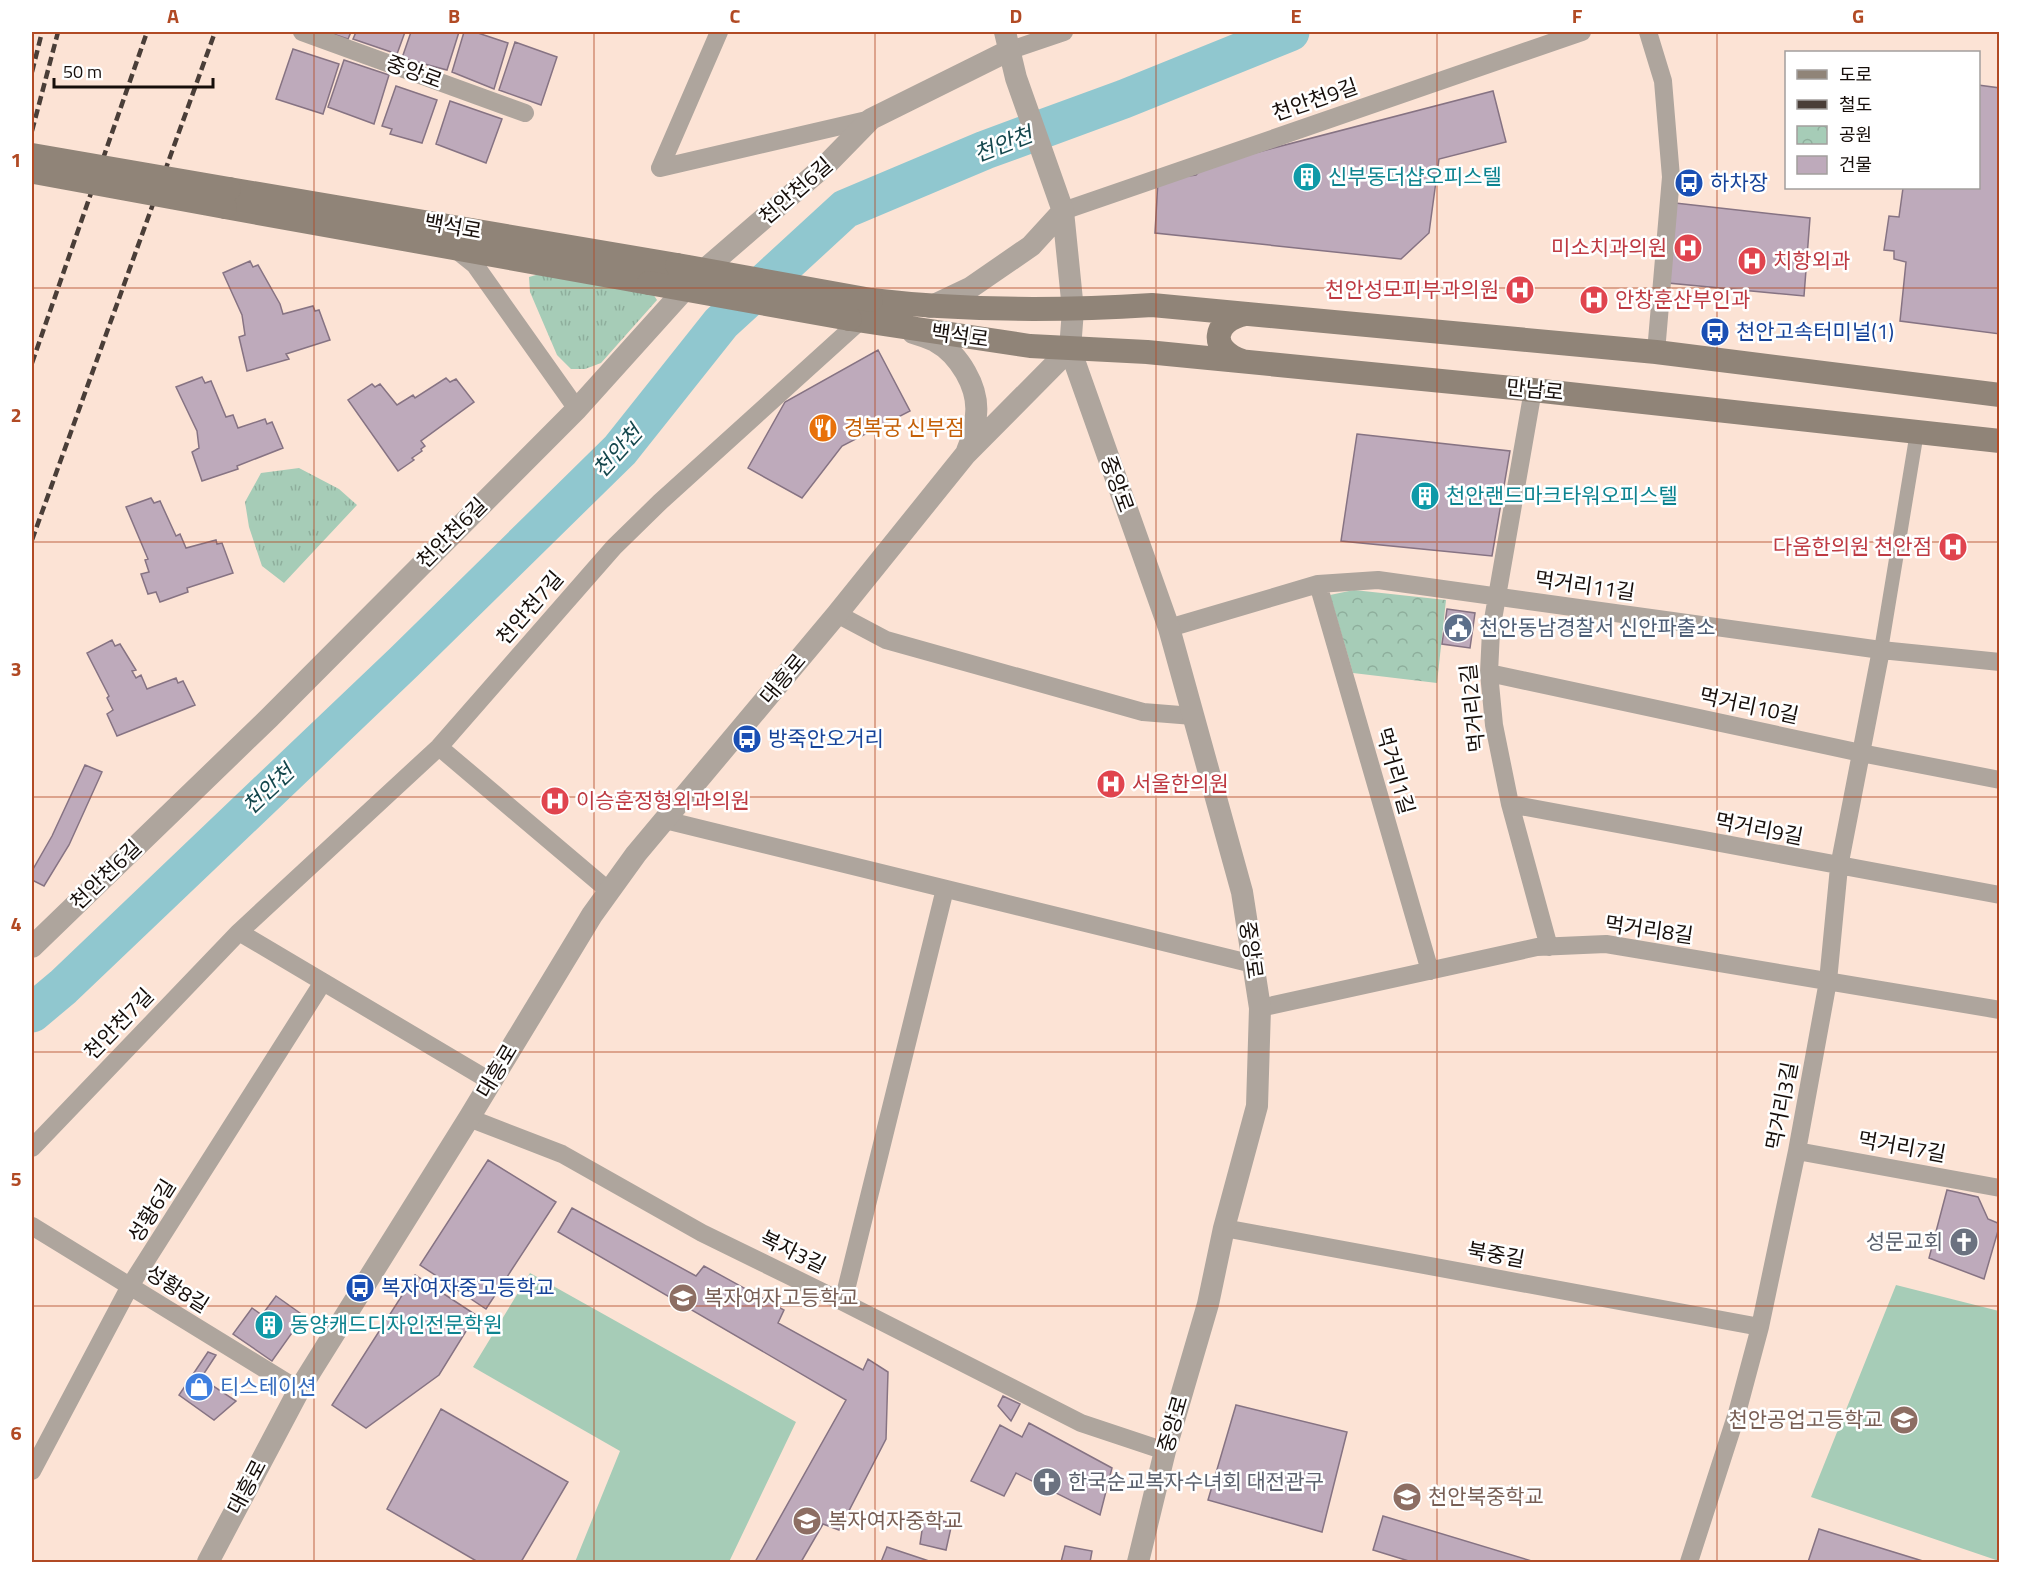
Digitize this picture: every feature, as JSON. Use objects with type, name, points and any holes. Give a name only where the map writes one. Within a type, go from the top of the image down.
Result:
[{"type":"main road","points":[[32,155],[227,198]]},
{"type":"main road","points":[[32,171],[227,198]]},
{"type":"main road","name":"백석로","points":[[227,198],[508,258],[649,283],[861,313],[930,307],[1073,310]]},
{"type":"main road","name":"백석로","points":[[227,198],[677,265],[861,313],[897,326],[1030,346],[1070,349]]},
{"type":"main road","points":[[1073,310],[1152,305],[1656,352],[2000,395]]},
{"type":"main road","points":[[1243,361],[1224,352],[1219,344],[1218,335],[1222,326],[1229,320],[1245,314]]},
{"type":"main road","name":"만남로","points":[[1070,349],[1147,352],[1243,361],[2000,441]]},
{"type":"street","name":"중앙로","points":[[302,32],[525,113]]},
{"type":"street","name":"천안천6길","points":[[718,32],[660,168],[871,119]]},
{"type":"street","points":[[1064,32],[1007,41],[1016,78],[1063,211],[1073,310],[1070,349]]},
{"type":"street","name":"천안천9길","points":[[1063,211],[1582,32]]},
{"type":"street","points":[[1648,32],[1664,81],[1671,177],[1656,352]]},
{"type":"street","name":"천안천6길","points":[[32,947],[269,718],[577,409],[696,277],[828,163],[871,119],[1007,41]]},
{"type":"street","points":[[930,307],[970,288],[1031,246],[1063,211]]},
{"type":"street","points":[[452,247],[475,265],[577,409]]},
{"type":"street","points":[[484,278],[495,264],[508,258]]},
{"type":"street","name":"천안천7길","points":[[32,1148],[239,932],[439,747],[614,547],[861,313]]},
{"type":"street","points":[[897,326],[936,342],[955,356],[966,375],[973,390],[977,413],[973,437],[965,455]]},
{"type":"street","name":"중앙로","points":[[1070,349],[1169,628],[1242,892],[1260,1008],[1257,1106],[1224,1228],[1208,1304],[1165,1451],[1138,1563]]},
{"type":"street","name":"대흥로","points":[[208,1563],[299,1389],[609,891],[965,455],[1070,349]]},
{"type":"street","name":"먹거리2길","points":[[1533,390],[1491,631],[1489,673],[1494,725],[1510,804],[1549,947]]},
{"type":"street","points":[[1881,650],[1917,432]]},
{"type":"street","name":"먹거리11길","points":[[1169,628],[1318,584],[1378,580],[1881,650],[2000,662]]},
{"type":"street","name":"먹거리1길","points":[[1318,584],[1430,970]]},
{"type":"street","points":[[837,614],[886,640],[1143,712],[1193,716]]},
{"type":"street","name":"먹거리3길","points":[[1689,1563],[1737,1413],[1760,1327],[1797,1151],[1828,981],[1839,867],[1881,650]]},
{"type":"street","name":"먹거리10길","points":[[1489,673],[1861,753],[2000,780]]},
{"type":"street","points":[[439,747],[609,891]]},
{"type":"street","name":"먹거리9길","points":[[1510,804],[1839,867],[2000,895]]},
{"type":"street","points":[[665,820],[1253,964]]},
{"type":"street","points":[[843,1302],[945,889]]},
{"type":"street","points":[[239,932],[490,1081]]},
{"type":"street","name":"먹거리8길","points":[[1260,1008],[1537,947],[1606,944],[2000,1010]]},
{"type":"street","name":"성황6길","points":[[32,1471],[130,1286],[323,982]]},
{"type":"street","name":"복자3길","points":[[469,1118],[562,1154],[702,1233],[843,1302],[1081,1424],[1165,1451]]},
{"type":"street","name":"먹거리7길","points":[[1797,1151],[2000,1188]]},
{"type":"street","name":"성황8길","points":[[32,1226],[299,1389]]},
{"type":"street","name":"북중길","points":[[1224,1228],[1760,1327]]},
{"type":"green space","points":[[543,273],[653,294],[657,300],[601,363],[585,369],[571,369],[557,355],[530,292],[529,277]]},
{"type":"green space","points":[[299,468],[339,489],[357,505],[284,583],[262,566],[249,527],[245,502],[261,473]]},
{"type":"green space","points":[[1354,590],[1446,600],[1437,683],[1353,673],[1330,595]]},
{"type":"green space","points":[[530,1273],[796,1422],[729,1562],[575,1562],[620,1451],[473,1367]]},
{"type":"green space","name":"천안공업고등학교","points":[[1896,1285],[1999,1311],[1999,1561],[1811,1497]]},
{"type":"building","points":[[327,32],[351,32],[348,39]]},
{"type":"building","points":[[356,32],[405,32],[397,54],[353,39]]},
{"type":"building","points":[[411,32],[459,32],[447,70],[402,58]]},
{"type":"building","points":[[464,32],[475,32],[508,43],[494,89],[452,72]]},
{"type":"building","points":[[515,42],[557,57],[541,105],[499,90]]},
{"type":"building","points":[[293,49],[339,64],[323,114],[276,99]]},
{"type":"building","points":[[344,60],[389,75],[374,124],[328,107]]},
{"type":"building","points":[[1980,85],[2000,88],[2000,334],[1900,321],[1906,262],[1894,259],[1894,251],[1884,250],[1889,216],[1899,217],[1903,189],[1980,189]]},
{"type":"building","points":[[396,86],[437,100],[422,143],[390,134],[392,129],[382,126]]},
{"type":"building","name":"신부동더샵오피스텔","points":[[1493,91],[1506,142],[1439,159],[1429,233],[1401,259],[1155,233],[1158,180],[1196,175],[1204,166]]},
{"type":"building","points":[[450,101],[502,119],[486,163],[436,144]]},
{"type":"building","points":[[1675,203],[1810,218],[1804,296],[1668,283]]},
{"type":"building","points":[[250,261],[253,267],[258,265],[280,304],[283,314],[313,306],[315,311],[319,310],[330,340],[286,354],[289,359],[247,371],[239,337],[245,335],[242,315],[223,273]]},
{"type":"building","name":"경복궁 신부점","points":[[878,350],[910,411],[842,446],[802,498],[748,468],[785,402]]},
{"type":"building","points":[[202,377],[205,383],[211,381],[226,417],[233,415],[238,428],[265,419],[267,424],[272,422],[283,448],[237,466],[238,469],[202,481],[192,452],[199,448],[197,431],[176,387]]},
{"type":"building","points":[[446,378],[450,382],[456,379],[474,402],[421,441],[425,446],[421,449],[422,451],[398,471],[348,400],[372,384],[375,387],[380,384],[397,405],[413,395],[415,398]]},
{"type":"building","name":"천안랜드마크타워오피스텔","points":[[1357,434],[1510,451],[1492,556],[1341,541]]},
{"type":"building","points":[[151,498],[154,503],[160,501],[176,536],[180,534],[186,548],[216,540],[217,544],[222,543],[233,573],[187,588],[188,592],[160,602],[156,592],[148,594],[141,574],[149,572],[145,560],[148,559],[126,507]]},
{"type":"building","name":"천안동남경찰서 신안파출소","points":[[1447,609],[1475,613],[1470,648],[1442,644]]},
{"type":"building","points":[[112,640],[115,646],[120,644],[136,670],[132,671],[136,678],[141,675],[147,689],[176,678],[178,683],[183,681],[195,705],[117,736],[107,714],[113,710],[107,698],[109,696],[87,653]]},
{"type":"building","points":[[85,765],[102,772],[69,845],[44,886],[32,880],[32,871],[52,836]]},
{"type":"building","points":[[488,1160],[556,1202],[486,1309],[420,1265]]},
{"type":"building","name":"성문교회","points":[[1947,1190],[1978,1197],[1988,1219],[2000,1224],[1984,1279],[1929,1258]]},
{"type":"building","points":[[572,1208],[696,1276],[704,1266],[784,1310],[778,1323],[863,1370],[868,1359],[888,1372],[886,1439],[839,1530],[823,1524],[801,1562],[755,1562],[846,1400],[558,1232]]},
{"type":"building","points":[[415,1275],[476,1315],[439,1375],[366,1428],[332,1405]]},
{"type":"building","name":"동양캐드디자인전문학원","points":[[276,1296],[304,1316],[272,1361],[233,1334],[252,1308],[262,1315]]},
{"type":"building","name":"티스테이션","points":[[208,1352],[216,1355],[201,1378],[236,1401],[214,1420],[179,1395]]},
{"type":"building","points":[[1003,1396],[1020,1404],[1011,1421],[998,1406]]},
{"type":"building","points":[[1236,1405],[1347,1432],[1322,1532],[1208,1500]]},
{"type":"building","points":[[441,1409],[568,1482],[521,1562],[478,1562],[387,1509]]},
{"type":"building","points":[[1029,1423],[1112,1468],[1100,1515],[1016,1473],[1004,1496],[971,1481],[1000,1425],[1022,1437]]},
{"type":"building","points":[[1383,1516],[1535,1562],[1412,1562],[1373,1550]]},
{"type":"building","points":[[924,1517],[952,1523],[946,1550],[920,1544]]},
{"type":"building","points":[[1819,1529],[1926,1562],[1808,1562]]},
{"type":"building","points":[[1065,1546],[1092,1551],[1090,1562],[1061,1562]]},
{"type":"building","points":[[887,1547],[932,1562],[881,1562]]},
{"type":"waterway","name":"천안천","points":[[32,1013],[63,987],[404,662],[620,450],[721,323],[845,209],[985,150],[1124,99],[1290,32]]},
{"type":"railway","points":[[32,72],[42,32]]},
{"type":"railway","points":[[32,131],[58,32]]},
{"type":"railway","points":[[32,363],[147,32]]},
{"type":"railway","points":[[32,540],[215,32]]},
{"type":"place","name":"신부동더샵오피스텔","points":[[1307,177]]},
{"type":"place","name":"하차장","points":[[1689,183]]},
{"type":"place","name":"미소치과의원","points":[[1688,248]]},
{"type":"place","name":"치항외과","points":[[1752,261]]},
{"type":"place","name":"천안성모피부과의원","points":[[1520,290]]},
{"type":"place","name":"안창훈산부인과","points":[[1594,300]]},
{"type":"place","name":"천안고속터미널(1)","points":[[1715,332]]},
{"type":"place","name":"경복궁 신부점","points":[[823,428]]},
{"type":"place","name":"천안랜드마크타워오피스텔","points":[[1425,496]]},
{"type":"place","name":"다움한의원 천안점","points":[[1953,547]]},
{"type":"place","name":"천안동남경찰서 신안파출소","points":[[1458,628]]},
{"type":"place","name":"방죽안오거리","points":[[747,739]]},
{"type":"place","name":"서울한의원","points":[[1111,784]]},
{"type":"place","name":"이승훈정형외과의원","points":[[555,801]]},
{"type":"place","name":"성문교회","points":[[1964,1242]]},
{"type":"place","name":"복자여자중고등학교","points":[[360,1288]]},
{"type":"place","name":"복자여자고등학교","points":[[683,1298]]},
{"type":"place","name":"동양캐드디자인전문학원","points":[[269,1325]]},
{"type":"place","name":"티스테이션","points":[[199,1387]]},
{"type":"place","name":"천안공업고등학교","points":[[1904,1420]]},
{"type":"place","name":"한국순교복자수녀회 대전관구","points":[[1047,1482]]},
{"type":"place","name":"천안북중학교","points":[[1407,1497]]},
{"type":"place","name":"복자여자중학교","points":[[807,1521]]}]
